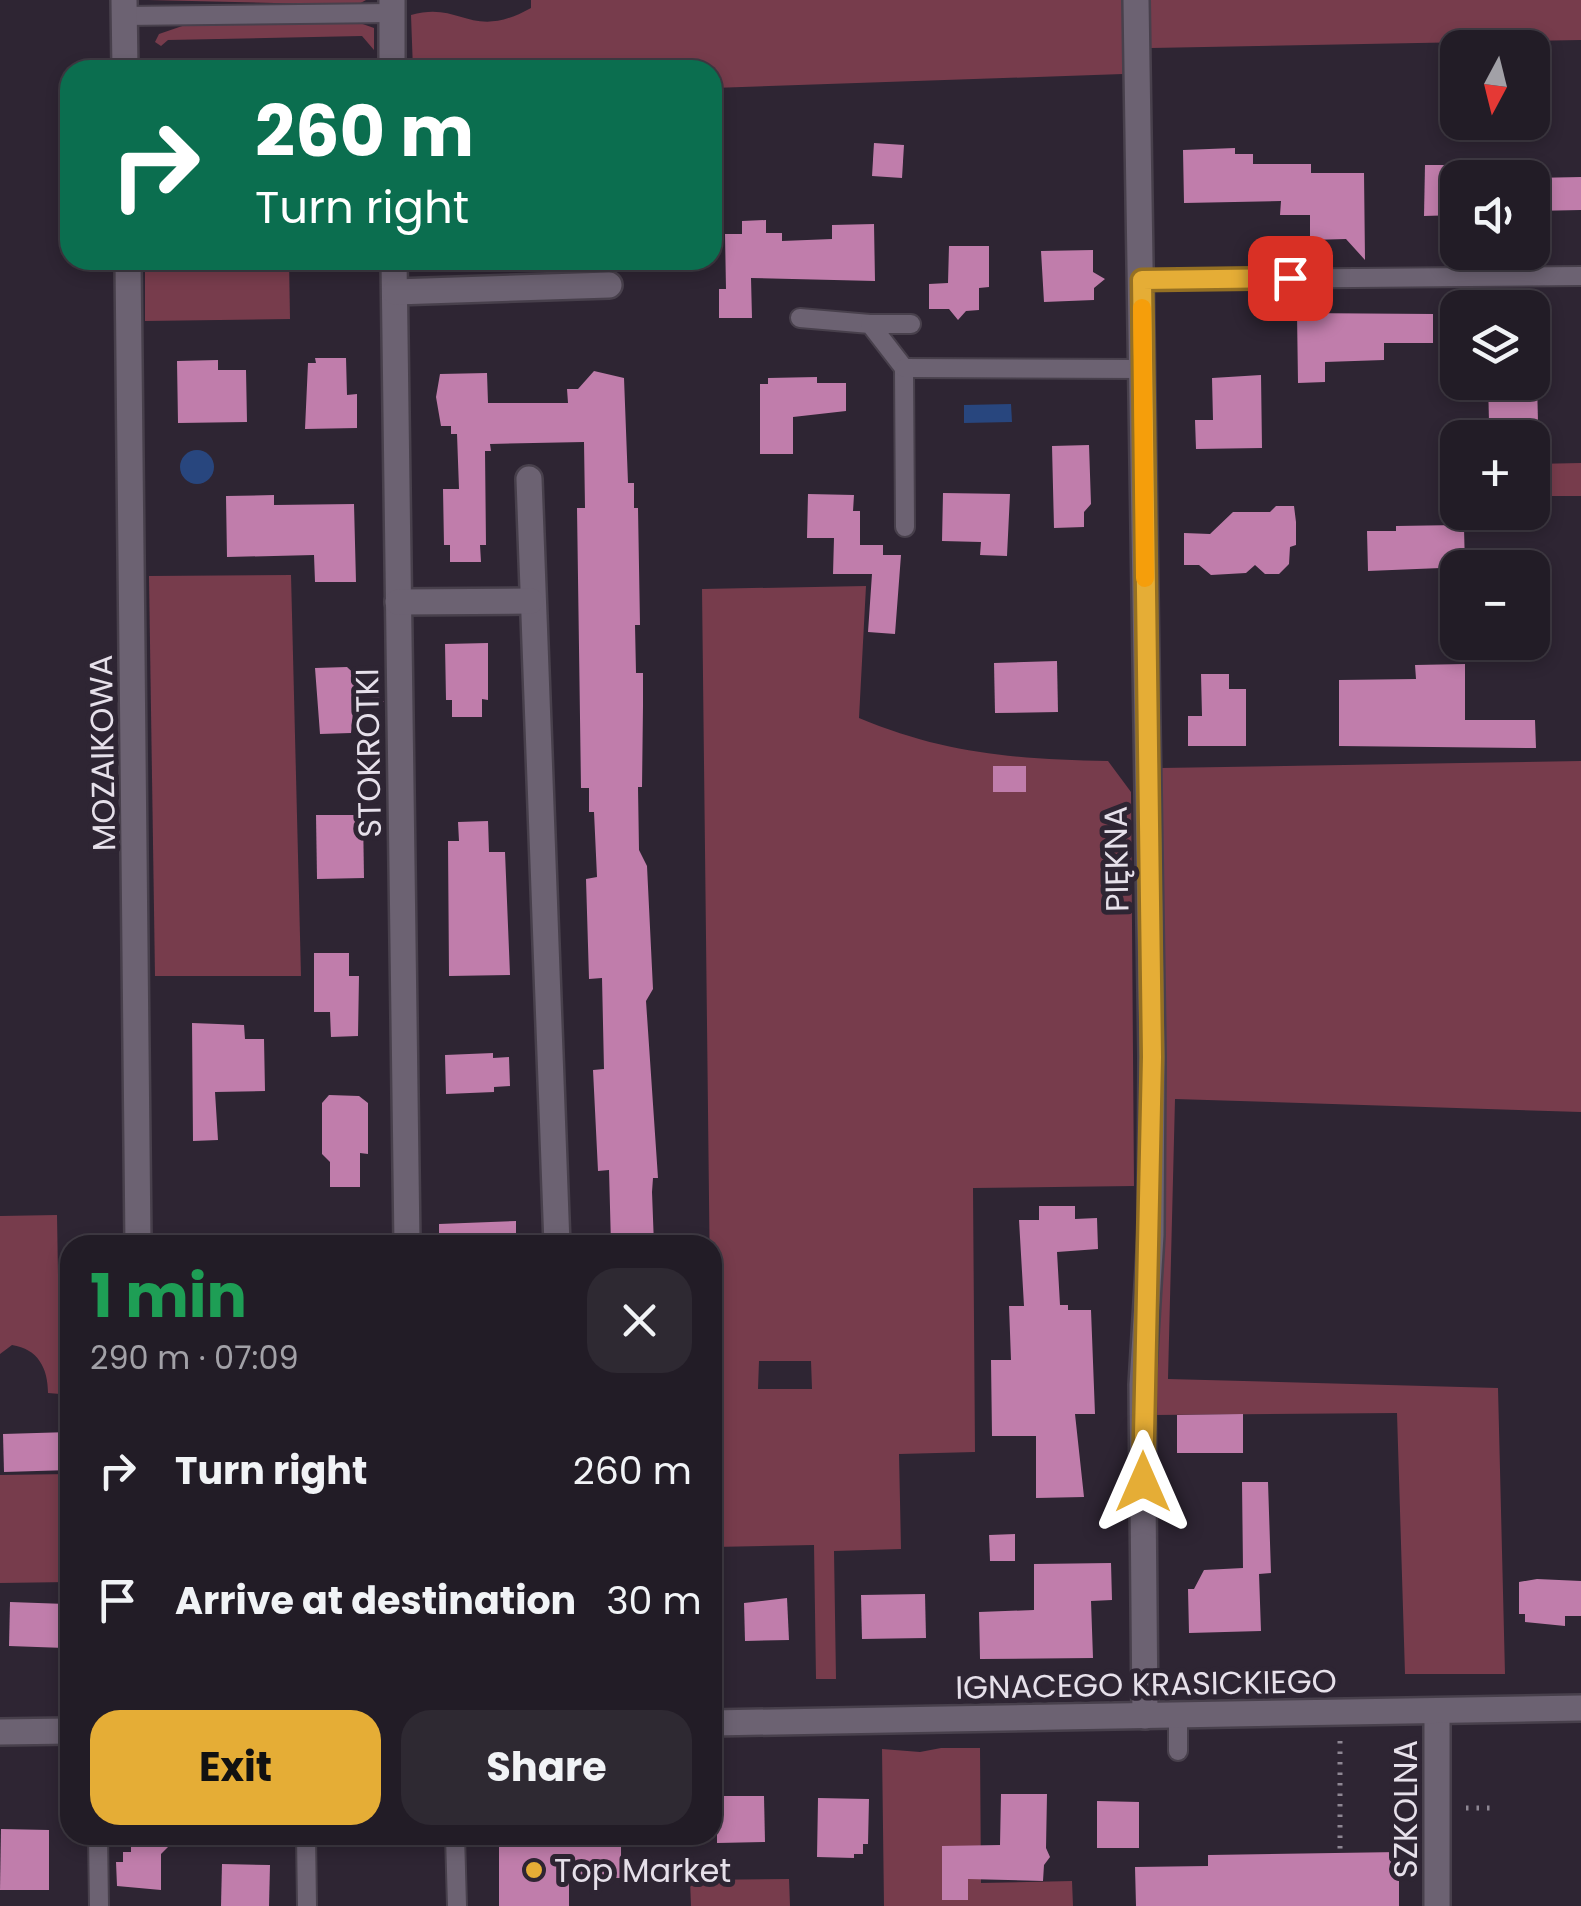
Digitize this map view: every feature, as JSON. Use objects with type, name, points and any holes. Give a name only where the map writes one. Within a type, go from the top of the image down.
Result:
[{"type":"street","name":"PIĘKNA","points":[[1136,0],[1152,1057],[1151,1235],[1142,1385],[1145,1716]]},
{"type":"street","points":[[392,6],[392,60]]},
{"type":"street","points":[[124,8],[125,60]]},
{"type":"street","name":"MOZAIKOWA","points":[[128,270],[138,1235]]},
{"type":"street","name":"STOKROTKI","points":[[394,270],[406,1235]]},
{"type":"street","points":[[395,292],[610,285]]},
{"type":"street","points":[[529,478],[557,1235]]},
{"type":"street","points":[[398,602],[532,601]]},
{"type":"street","name":"IGNACEGO KRASICKIEGO","points":[[722,1723],[1581,1708]]},
{"type":"street","name":"SZKOLNA","points":[[1437,1711],[1437,1906]]},
{"type":"street","points":[[0,1732],[60,1731]]},
{"type":"lane","points":[[124,8],[392,6]]},
{"type":"lane","points":[[1142,280],[1581,276]]},
{"type":"lane","points":[[800,318],[911,324]]},
{"type":"lane","points":[[870,324],[904,368],[905,527]]},
{"type":"lane","points":[[904,368],[1143,368]]},
{"type":"lane","points":[[1178,1716],[1178,1751]]},
{"type":"lane","points":[[98,1845],[99,1906]]},
{"type":"lane","points":[[306,1845],[307,1906]]},
{"type":"lane","points":[[456,1845],[456,1906]]},
{"type":"path","points":[[1340,1741],[1340,1854]]},
{"type":"path","points":[[1456,1808],[1493,1808]]},
{"type":"shaded area","points":[[148,0],[366,0],[357,5]]},
{"type":"shaded area","points":[[531,0],[1122,0],[1123,74],[722,88],[722,60],[413,60],[411,15],[443,12],[494,21],[531,8]]},
{"type":"shaded area","points":[[1150,0],[1581,0],[1581,40],[1550,41],[1550,30],[1440,30],[1440,43],[1151,48]]},
{"type":"shaded area","points":[[357,22],[374,28],[374,50],[362,36],[168,40],[161,46],[155,42],[159,34],[191,23]]},
{"type":"shaded area","points":[[145,270],[289,270],[290,319],[145,321]]},
{"type":"shaded area","points":[[1581,463],[1581,496],[1550,496],[1550,464]]},
{"type":"shaded area","points":[[291,575],[301,976],[155,976],[149,576]]},
{"type":"shaded area","points":[[866,586],[859,718],[951,747],[1108,761],[1131,792],[1134,1186],[973,1188],[975,1452],[899,1454],[901,1549],[834,1551],[836,1679],[816,1679],[814,1545],[722,1547],[722,1235],[709,1235],[702,589]],"holes":[[[759,1361],[811,1361],[812,1389],[758,1389]]]},
{"type":"shaded area","points":[[1581,761],[1581,1112],[1175,1099],[1168,1379],[1498,1388],[1505,1674],[1405,1674],[1397,1413],[1153,1415],[1165,1234],[1160,768]]},
{"type":"shaded area","points":[[57,1215],[60,1394],[48,1393],[40,1361],[29,1351],[12,1345],[0,1354],[0,1216]]},
{"type":"shaded area","points":[[60,1474],[60,1582],[0,1583],[0,1475]]},
{"type":"shaded area","points":[[980,1748],[981,1883],[1072,1881],[1073,1906],[884,1906],[882,1749],[920,1752]]},
{"type":"shaded area","points":[[789,1879],[790,1906],[691,1906],[690,1880]]},
{"type":"water","points":[[1011,404],[1012,422],[964,423],[964,405]]},
{"type":"water","points":[[197,450],[209,455],[214,467],[209,479],[197,484],[185,479],[180,467],[185,455]]},
{"type":"building","points":[[874,143],[904,145],[902,178],[872,176]]},
{"type":"building","points":[[1235,148],[1235,154],[1253,154],[1253,164],[1311,164],[1311,173],[1364,173],[1365,260],[1346,239],[1310,240],[1310,215],[1280,215],[1281,201],[1184,203],[1183,150]]},
{"type":"building","points":[[1425,165],[1440,165],[1440,216],[1424,216]]},
{"type":"building","points":[[1581,177],[1581,210],[1550,211],[1550,178]]},
{"type":"building","points":[[766,220],[766,233],[782,233],[782,241],[832,239],[832,225],[874,224],[875,281],[751,278],[752,318],[719,318],[719,289],[726,289],[725,234],[742,234],[742,221]]},
{"type":"building","points":[[949,246],[989,246],[989,287],[979,288],[979,310],[966,311],[958,320],[949,309],[929,309],[929,284],[948,283]]},
{"type":"building","points":[[1093,250],[1093,272],[1105,279],[1094,288],[1094,300],[1044,302],[1041,251]]},
{"type":"building","points":[[1297,313],[1433,314],[1433,343],[1384,343],[1384,360],[1325,362],[1325,382],[1298,383]]},
{"type":"building","points":[[315,358],[346,358],[347,395],[357,394],[357,428],[305,429],[308,363],[316,363]]},
{"type":"building","points":[[218,360],[218,370],[246,370],[247,422],[178,423],[177,361]]},
{"type":"building","points":[[594,371],[624,378],[628,483],[634,483],[634,508],[638,508],[640,625],[635,625],[636,673],[643,673],[639,850],[647,866],[653,989],[646,1001],[658,1178],[653,1178],[654,1235],[611,1235],[609,1170],[598,1171],[593,1070],[604,1069],[602,978],[589,979],[586,879],[597,877],[594,812],[589,812],[589,788],[581,788],[577,508],[585,508],[584,442],[490,444],[491,451],[485,451],[486,545],[480,545],[481,562],[450,562],[450,545],[444,545],[443,489],[459,489],[457,434],[451,434],[451,426],[441,426],[436,397],[440,374],[487,373],[488,403],[568,403],[567,389],[578,389]]},
{"type":"building","points":[[1261,375],[1262,448],[1196,449],[1195,420],[1213,420],[1212,378]]},
{"type":"building","points":[[817,377],[817,383],[846,383],[846,411],[793,417],[793,454],[760,454],[760,384],[768,384],[768,378]]},
{"type":"building","points":[[1488,400],[1537,400],[1538,420],[1489,420]]},
{"type":"building","points":[[1089,445],[1091,504],[1084,512],[1084,527],[1054,528],[1052,446]]},
{"type":"building","points":[[943,493],[1010,494],[1007,556],[980,555],[981,542],[942,541]]},
{"type":"building","points":[[808,494],[854,495],[853,511],[860,511],[860,545],[883,545],[883,555],[901,555],[895,634],[868,632],[872,574],[833,574],[834,538],[807,538]]},
{"type":"building","points":[[274,495],[274,505],[354,504],[356,582],[315,582],[314,555],[227,557],[226,496]]},
{"type":"building","points":[[1276,506],[1294,506],[1296,522],[1296,545],[1290,547],[1289,564],[1279,574],[1265,574],[1255,565],[1246,573],[1211,575],[1199,565],[1184,565],[1184,533],[1210,534],[1233,512],[1270,512]]},
{"type":"building","points":[[1440,525],[1440,530],[1464,530],[1465,550],[1440,550],[1440,568],[1368,571],[1367,531],[1396,531],[1396,526]]},
{"type":"building","points":[[488,643],[488,700],[482,699],[482,717],[452,717],[452,700],[446,700],[445,644]]},
{"type":"building","points":[[1057,661],[1058,712],[995,713],[994,663]]},
{"type":"building","points":[[1465,664],[1465,720],[1535,720],[1536,748],[1339,746],[1339,680],[1416,679],[1415,665]]},
{"type":"building","points":[[347,667],[384,702],[354,701],[351,733],[320,734],[315,668]]},
{"type":"building","points":[[1201,674],[1229,674],[1229,689],[1246,689],[1246,746],[1188,746],[1188,716],[1202,716]]},
{"type":"building","points":[[993,766],[1026,766],[1026,792],[993,792]]},
{"type":"building","points":[[316,815],[363,815],[364,878],[317,879]]},
{"type":"building","points":[[488,821],[489,852],[505,852],[510,975],[449,976],[448,841],[459,841],[458,822]]},
{"type":"building","points":[[314,953],[349,953],[349,976],[359,976],[358,1036],[331,1037],[330,1012],[314,1012]]},
{"type":"building","points":[[192,1023],[244,1025],[245,1039],[264,1039],[265,1091],[215,1092],[218,1140],[193,1141]]},
{"type":"building","points":[[493,1053],[493,1058],[509,1057],[510,1086],[494,1087],[494,1092],[446,1094],[445,1055]]},
{"type":"building","points":[[329,1095],[359,1096],[368,1103],[368,1154],[360,1153],[360,1187],[330,1187],[330,1162],[322,1154],[322,1103]]},
{"type":"building","points":[[1039,1206],[1075,1206],[1075,1219],[1097,1218],[1098,1249],[1057,1252],[1060,1305],[1068,1305],[1068,1310],[1091,1310],[1095,1414],[1075,1414],[1084,1497],[1036,1498],[1036,1436],[992,1436],[991,1360],[1011,1360],[1009,1306],[1024,1306],[1019,1220],[1039,1220]]},
{"type":"building","points":[[516,1221],[516,1235],[439,1235],[439,1224]]},
{"type":"building","points":[[1243,1414],[1243,1453],[1177,1453],[1177,1415]]},
{"type":"building","points":[[60,1432],[60,1470],[4,1472],[3,1434]]},
{"type":"building","points":[[1242,1482],[1268,1482],[1271,1573],[1259,1574],[1261,1631],[1189,1633],[1188,1589],[1194,1589],[1204,1570],[1243,1568]]},
{"type":"building","points":[[1015,1534],[1015,1561],[990,1561],[989,1535]]},
{"type":"building","points":[[1111,1563],[1112,1600],[1091,1601],[1093,1658],[980,1659],[979,1612],[1034,1610],[1034,1564]]},
{"type":"building","points":[[1581,1581],[1581,1616],[1565,1616],[1565,1626],[1525,1622],[1525,1614],[1519,1614],[1519,1582]]},
{"type":"building","points":[[925,1594],[926,1638],[862,1639],[861,1595]]},
{"type":"building","points":[[787,1598],[789,1640],[745,1641],[744,1603]]},
{"type":"building","points":[[10,1602],[60,1604],[60,1648],[9,1646]]},
{"type":"building","points":[[1001,1794],[1047,1794],[1046,1848],[1050,1857],[1044,1865],[1043,1881],[968,1879],[968,1900],[942,1900],[942,1846],[1000,1845]]},
{"type":"building","points":[[722,1796],[764,1796],[765,1842],[722,1843]]},
{"type":"building","points":[[818,1798],[869,1799],[868,1844],[863,1844],[863,1854],[854,1854],[854,1858],[817,1857]]},
{"type":"building","points":[[1097,1801],[1139,1802],[1139,1848],[1097,1848]]},
{"type":"building","points":[[1,1829],[49,1830],[49,1890],[0,1890]]},
{"type":"building","points":[[131,1845],[170,1845],[161,1854],[161,1890],[117,1886],[116,1862],[123,1862],[123,1852],[131,1852]]},
{"type":"building","name":"Top Market","points":[[499,1845],[621,1845],[621,1878],[569,1878],[569,1906],[499,1906]]},
{"type":"building","points":[[1399,1852],[1399,1906],[1136,1906],[1135,1867],[1208,1866],[1208,1855]]},
{"type":"building","points":[[222,1864],[270,1865],[269,1906],[221,1906]]},
{"type":"slow traffic","points":[[1142,308],[1145,578]]},
{"type":"place","name":"Top Market","points":[[534,1870]]},
{"type":"route","points":[[1143,1482],[1142,1385],[1151,1235],[1152,1057],[1142,280],[1290,278]]}]
